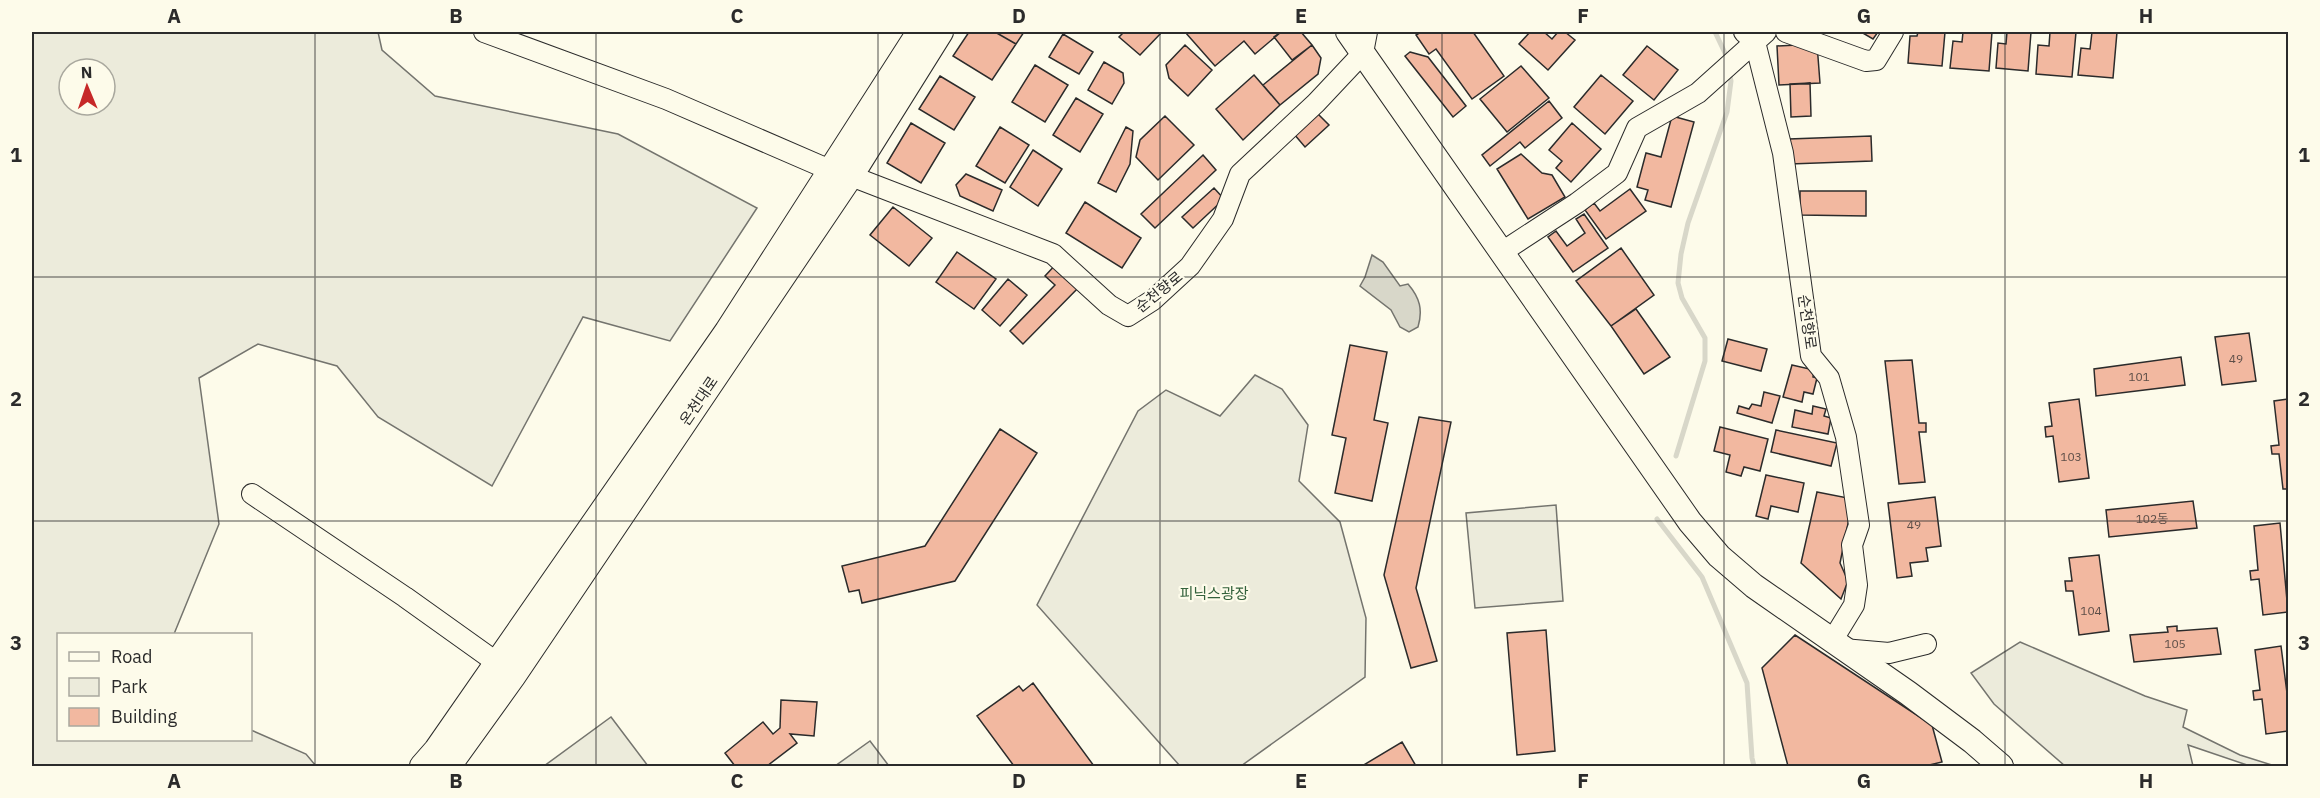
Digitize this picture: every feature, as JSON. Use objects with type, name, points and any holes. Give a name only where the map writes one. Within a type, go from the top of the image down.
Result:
[{"type":"main road","name":"온천대로","points":[[449,766],[513,677],[840,173],[919,32]]},
{"type":"main road","name":"온천대로","points":[[422,766],[436,750],[727,331],[941,32]]},
{"type":"main road","points":[[1348,32],[1365,42],[1502,252],[1690,522],[1719,556],[1754,586],[1963,734],[2001,766]]},
{"type":"street","points":[[484,32],[666,99],[840,173]]},
{"type":"street","points":[[1786,32],[1866,61],[1876,60],[1893,32]]},
{"type":"street","points":[[1502,252],[1617,174],[1637,128],[1698,93],[1755,35]]},
{"type":"street","name":"순천향로","points":[[1755,35],[1783,153],[1811,356],[1829,378],[1846,437],[1859,525],[1852,545],[1857,585],[1854,604],[1838,645]]},
{"type":"street","name":"순천향로","points":[[840,173],[1053,255],[1109,305],[1128,316],[1153,300],[1190,266],[1223,219],[1240,174],[1316,103],[1365,42]]},
{"type":"street","points":[[252,494],[405,597],[496,662]]},
{"type":"street","points":[[1838,645],[1889,653],[1926,645]]},
{"type":"green space","points":[[32,32],[378,32],[382,50],[435,96],[618,134],[757,208],[670,341],[583,317],[492,486],[378,417],[337,366],[258,344],[199,378],[219,524],[174,633],[57,633],[57,741],[252,741],[252,730],[306,754],[316,766],[32,766]]},
{"type":"green space","name":"피닉스광장","points":[[1255,375],[1282,389],[1308,425],[1299,481],[1340,522],[1366,618],[1365,677],[1241,766],[1180,766],[1037,605],[1138,411],[1166,390],[1220,416]]},
{"type":"green space","points":[[1556,505],[1563,601],[1475,608],[1466,513]]},
{"type":"green space","points":[[2020,642],[2145,696],[2187,710],[2183,727],[2240,755],[2275,766],[2250,766],[2188,745],[2193,766],[2065,766],[1994,704],[1971,673]]},
{"type":"green space","points":[[611,717],[648,766],[544,766]]},
{"type":"green space","points":[[870,741],[889,766],[835,766]]},
{"type":"shaded area","points":[[1372,255],[1383,262],[1400,286],[1408,284],[1415,294],[1420,310],[1418,327],[1409,332],[1400,327],[1391,310],[1360,286]]},
{"type":"building","points":[[969,32],[995,32],[1016,44],[992,80],[953,56]]},
{"type":"building","points":[[995,32],[1024,32],[1016,44]]},
{"type":"building","points":[[1124,32],[1162,32],[1140,55],[1119,37]]},
{"type":"building","points":[[1185,32],[1281,32],[1255,54],[1244,41],[1215,66]]},
{"type":"building","points":[[1281,32],[1301,32],[1312,45],[1292,60],[1274,37]]},
{"type":"building","points":[[1421,32],[1473,32],[1504,76],[1472,99],[1436,49],[1429,54],[1416,35]]},
{"type":"building","points":[[1530,32],[1544,32],[1552,39],[1558,32],[1565,32],[1575,40],[1548,70],[1519,44]]},
{"type":"building","points":[[1861,32],[1878,32],[1873,39]]},
{"type":"building","points":[[1918,32],[1945,32],[1942,66],[1908,63],[1910,36],[1917,36]]},
{"type":"building","points":[[1963,32],[1992,32],[1989,71],[1950,68],[1953,41],[1962,42]]},
{"type":"building","points":[[2007,32],[2031,32],[2028,71],[1996,68],[1998,43],[2006,44]]},
{"type":"building","points":[[2050,32],[2076,32],[2072,77],[2036,74],[2038,45],[2049,46]]},
{"type":"building","points":[[2092,32],[2117,32],[2113,78],[2078,75],[2081,48],[2090,49]]},
{"type":"building","points":[[1063,34],[1093,52],[1079,74],[1049,57]]},
{"type":"building","points":[[1817,44],[1820,83],[1779,85],[1777,46]]},
{"type":"building","points":[[1185,45],[1212,70],[1188,96],[1169,78],[1166,65]]},
{"type":"building","points":[[1312,45],[1321,58],[1318,74],[1280,105],[1263,85]]},
{"type":"building","points":[[1647,46],[1678,70],[1654,100],[1623,75]]},
{"type":"building","points":[[1410,52],[1428,57],[1466,106],[1453,117],[1405,56]]},
{"type":"building","points":[[1104,62],[1123,73],[1124,83],[1112,104],[1088,90]]},
{"type":"building","points":[[1035,65],[1068,85],[1045,122],[1012,102]]},
{"type":"building","points":[[1521,66],[1549,98],[1507,132],[1480,99]]},
{"type":"building","points":[[1254,75],[1280,105],[1243,140],[1216,109]]},
{"type":"building","points":[[1601,75],[1633,101],[1605,134],[1574,107]]},
{"type":"building","points":[[940,76],[975,97],[954,130],[919,109]]},
{"type":"building","points":[[1810,83],[1811,116],[1791,117],[1790,84]]},
{"type":"building","points":[[1076,98],[1103,114],[1080,152],[1053,135]]},
{"type":"building","points":[[1549,101],[1562,118],[1525,148],[1520,142],[1490,166],[1482,155]]},
{"type":"building","points":[[1317,113],[1329,125],[1305,147],[1294,134]]},
{"type":"building","points":[[1165,116],[1194,145],[1158,180],[1136,157],[1140,140]]},
{"type":"building","points":[[1672,116],[1694,122],[1671,207],[1645,200],[1648,190],[1637,187],[1646,153],[1661,157]]},
{"type":"building","points":[[911,123],[945,143],[921,183],[887,163]]},
{"type":"building","points":[[1572,123],[1601,149],[1571,182],[1556,168],[1562,161],[1549,150]]},
{"type":"building","points":[[1000,127],[1029,145],[1005,183],[976,166]]},
{"type":"building","points":[[1126,127],[1133,131],[1130,164],[1116,192],[1098,183]]},
{"type":"building","points":[[1871,136],[1872,161],[1790,164],[1789,139]]},
{"type":"building","points":[[1033,150],[1062,169],[1038,206],[1010,187]]},
{"type":"building","points":[[1521,154],[1542,173],[1552,175],[1565,197],[1528,219],[1497,169]]},
{"type":"building","points":[[1203,155],[1216,170],[1155,228],[1141,214]]},
{"type":"building","points":[[966,174],[1002,190],[993,211],[960,196],[956,185]]},
{"type":"building","points":[[1214,188],[1224,199],[1193,228],[1182,217]]},
{"type":"building","points":[[1630,189],[1646,211],[1606,239],[1585,210],[1594,203],[1600,211]]},
{"type":"building","points":[[1800,191],[1866,191],[1866,216],[1800,215]]},
{"type":"building","points":[[1085,202],[1141,238],[1122,268],[1066,233]]},
{"type":"building","points":[[893,207],[932,238],[909,266],[870,235]]},
{"type":"building","points":[[1584,214],[1608,248],[1573,272],[1548,237],[1556,231],[1567,246],[1585,233],[1576,219]]},
{"type":"building","points":[[1621,248],[1654,295],[1611,326],[1576,281]]},
{"type":"building","points":[[957,252],[996,279],[974,309],[936,282]]},
{"type":"building","points":[[1058,262],[1081,285],[1023,344],[1010,331],[1055,285],[1045,276]]},
{"type":"building","points":[[1008,279],[1027,295],[1000,326],[982,310]]},
{"type":"building","points":[[1636,309],[1670,357],[1644,374],[1611,326]]},
{"type":"building","points":[[2249,333],[2256,381],[2222,385],[2215,337]]},
{"type":"building","points":[[1728,339],[1767,349],[1761,371],[1722,361]]},
{"type":"building","points":[[1350,345],[1387,352],[1374,420],[1388,423],[1372,501],[1335,493],[1346,438],[1332,435]]},
{"type":"building","points":[[2181,357],[2185,385],[2096,396],[2094,369]]},
{"type":"building","points":[[1912,360],[1919,423],[1926,423],[1926,432],[1919,432],[1925,482],[1899,484],[1885,361]]},
{"type":"building","points":[[1792,365],[1814,370],[1813,377],[1817,378],[1813,394],[1804,392],[1802,402],[1783,397]]},
{"type":"building","points":[[1764,392],[1780,396],[1772,423],[1737,413],[1739,406],[1749,409],[1752,404],[1761,406]]},
{"type":"building","points":[[2079,399],[2089,478],[2059,482],[2053,436],[2046,437],[2045,427],[2052,426],[2049,403]]},
{"type":"building","points":[[2288,399],[2288,489],[2283,489],[2279,454],[2272,454],[2271,446],[2279,445],[2274,401]]},
{"type":"building","points":[[1813,406],[1826,409],[1824,416],[1831,418],[1828,434],[1792,427],[1795,410],[1812,414]]},
{"type":"building","points":[[1419,417],[1451,422],[1416,588],[1437,661],[1411,668],[1384,575]]},
{"type":"building","points":[[1720,427],[1768,439],[1760,471],[1744,467],[1741,476],[1726,472],[1730,455],[1714,451]]},
{"type":"building","points":[[1000,429],[1037,453],[955,581],[862,603],[859,590],[849,592],[842,566],[925,546]]},
{"type":"building","points":[[1776,430],[1837,443],[1831,466],[1771,452]]},
{"type":"building","points":[[1766,475],[1804,483],[1798,512],[1771,506],[1768,519],[1756,516]]},
{"type":"building","points":[[1817,492],[1853,499],[1840,563],[1848,581],[1841,599],[1801,563]]},
{"type":"building","points":[[1935,497],[1941,546],[1926,548],[1928,561],[1910,563],[1912,576],[1897,578],[1888,503]]},
{"type":"building","points":[[2193,501],[2197,528],[2109,537],[2106,510]]},
{"type":"building","points":[[2280,523],[2288,612],[2263,615],[2259,579],[2251,580],[2250,571],[2258,570],[2254,526]]},
{"type":"building","points":[[2099,555],[2109,631],[2079,635],[2073,591],[2066,591],[2065,581],[2072,581],[2069,558]]},
{"type":"building","points":[[2177,626],[2177,631],[2217,628],[2221,654],[2134,662],[2130,635],[2168,632],[2167,627]]},
{"type":"building","points":[[1546,630],[1555,751],[1517,755],[1507,633]]},
{"type":"building","points":[[1795,635],[1932,725],[1942,762],[1925,766],[1788,766],[1762,668]]},
{"type":"building","points":[[2281,646],[2288,701],[2288,731],[2266,734],[2262,699],[2254,700],[2253,691],[2260,690],[2255,650]]},
{"type":"building","points":[[1033,683],[1094,766],[1014,766],[977,716],[1019,686],[1023,691]]},
{"type":"building","points":[[781,700],[817,702],[814,736],[790,734],[797,743],[767,766],[735,766],[725,753],[763,722],[773,734],[780,728]]},
{"type":"building","points":[[1402,742],[1416,766],[1362,766]]},
{"type":"waterway","points":[[1715,32],[1727,62]]},
{"type":"waterway","points":[[1676,456],[1705,361],[1705,338],[1682,298],[1678,283],[1681,254],[1688,223],[1727,112],[1731,81],[1729,71]]},
{"type":"waterway","points":[[1657,519],[1702,577],[1747,683],[1754,766]]}]
